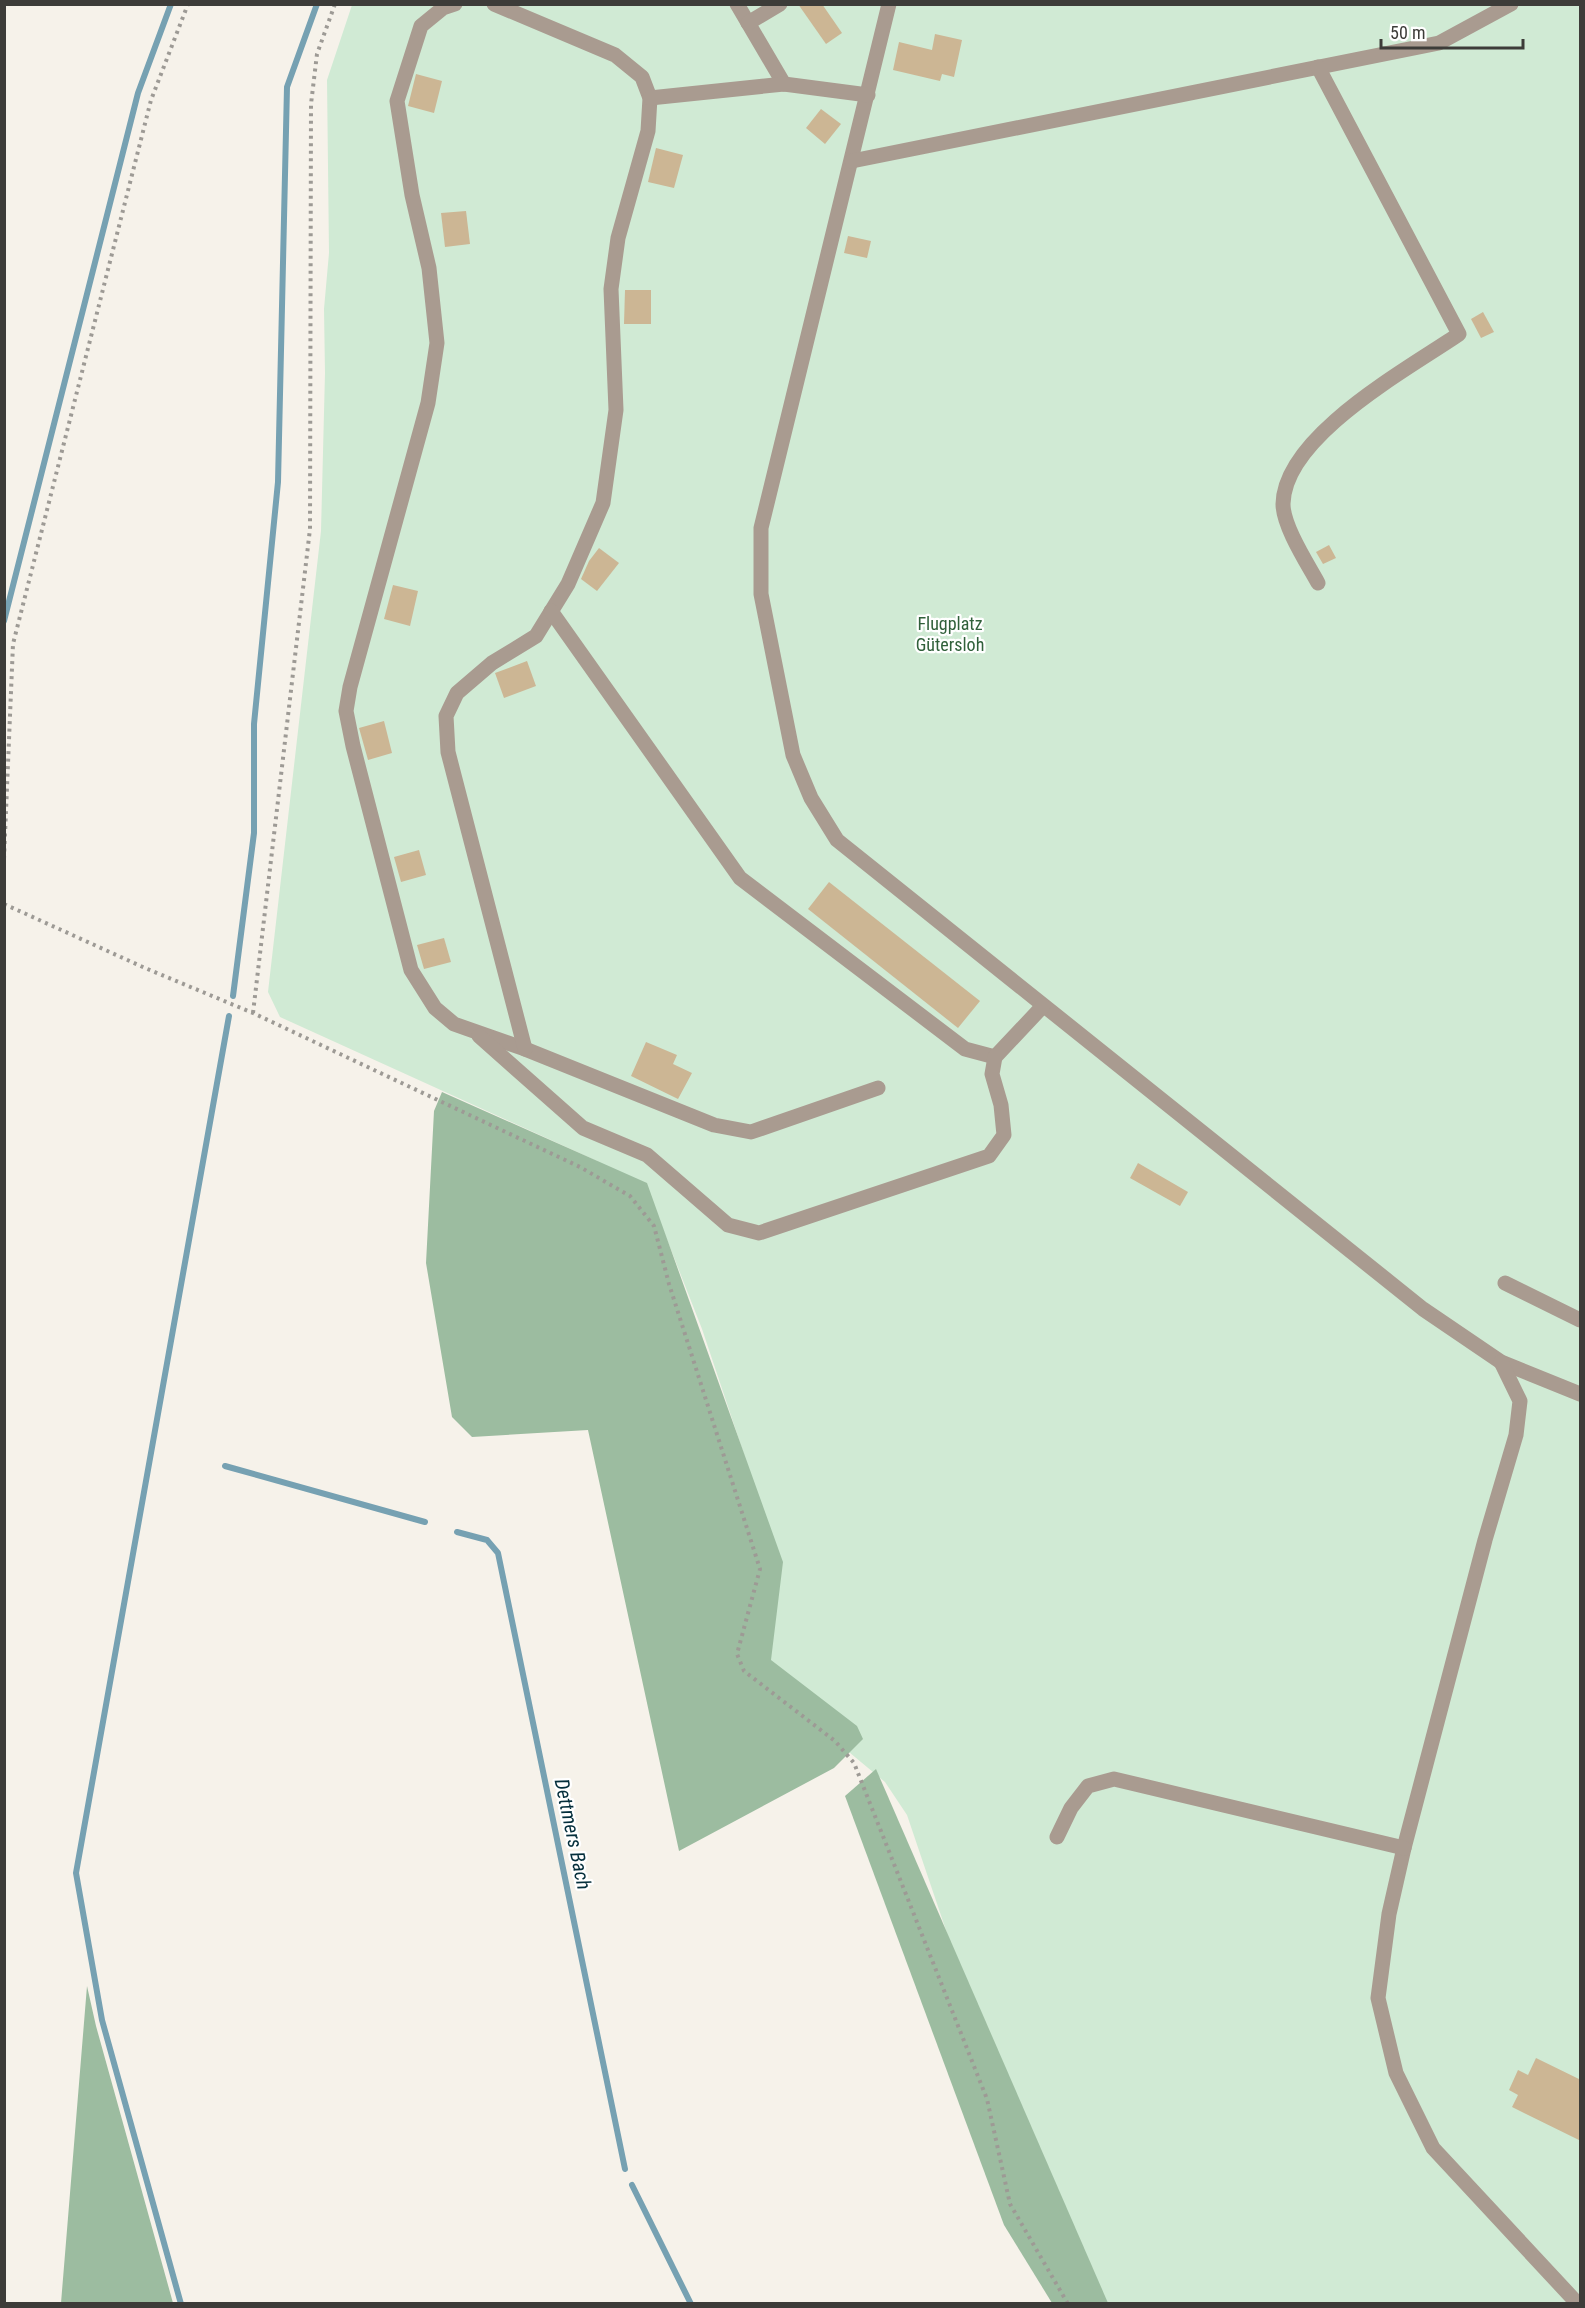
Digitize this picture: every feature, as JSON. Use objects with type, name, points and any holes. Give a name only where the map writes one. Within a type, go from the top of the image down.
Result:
[{"type":"lane","points":[[455,4],[443,8],[421,26],[397,101],[412,195],[429,268],[437,343],[428,403],[350,687],[346,711],[411,970],[435,1008],[454,1024],[525,1049],[714,1125],[751,1132],[878,1088]]},
{"type":"lane","points":[[494,4],[615,55],[642,76],[650,98],[648,131],[618,238],[611,290],[615,410],[603,503],[567,584],[536,636],[492,663],[457,693],[446,716],[448,752],[525,1049]]},
{"type":"lane","points":[[737,4],[784,84]]},
{"type":"lane","points":[[889,4],[761,528],[761,594],[793,756],[811,798],[837,840],[1423,1309],[1501,1362],[1581,1394]]},
{"type":"lane","points":[[852,161],[1439,43],[1511,4]]},
{"type":"lane","points":[[748,23],[772,7]]},
{"type":"lane","points":[[1318,67],[1459,334],[1341,414],[1312,441],[1290,475],[1283,504],[1290,531],[1318,583]]},
{"type":"lane","points":[[650,98],[784,84],[868,95]]},
{"type":"lane","points":[[551,611],[740,878],[965,1049],[995,1057]]},
{"type":"lane","points":[[473,1032],[583,1128],[647,1155],[728,1225],[759,1233],[989,1156],[1004,1135],[1001,1104],[992,1074],[995,1057],[1043,1006]]},
{"type":"lane","points":[[1505,1283],[1581,1320]]},
{"type":"lane","points":[[1501,1362],[1520,1401],[1516,1435],[1485,1540],[1404,1848],[1389,1914],[1378,1998],[1396,2073],[1433,2148],[1578,2304]]},
{"type":"lane","points":[[1057,1838],[1071,1808],[1089,1786],[1114,1779],[1404,1848]]},
{"type":"path","points":[[4,860],[13,644],[151,100],[188,4]]},
{"type":"path","points":[[253,1012],[310,529],[311,104],[317,54],[335,4]]},
{"type":"path","points":[[4,904],[145,968],[253,1012],[580,1167],[630,1196],[654,1226],[669,1284],[760,1569],[737,1654],[740,1662],[744,1671],[835,1741],[854,1763],[987,2099],[1010,2204],[1068,2304]]},
{"type":"green space","name":"Flugplatz Gütersloh","points":[[352,5],[1580,5],[1580,2303],[1090,2303],[1019,2146],[907,1815],[885,1782],[749,1669],[780,1562],[702,1329],[655,1209],[597,1161],[280,1017],[268,992],[321,531],[325,373],[324,309],[329,253],[327,80]]},
{"type":"green space","points":[[442,1092],[647,1183],[783,1562],[771,1660],[857,1726],[863,1739],[834,1768],[679,1851],[588,1430],[472,1437],[452,1417],[426,1263],[434,1111]]},
{"type":"green space","points":[[876,1769],[1108,2303],[1052,2303],[1004,2225],[845,1796]]},
{"type":"green space","points":[[87,1986],[96,2026],[173,2303],[61,2303]]},
{"type":"building","points":[[798,4],[822,4],[842,33],[826,44]]},
{"type":"building","points":[[935,34],[962,40],[954,77],[942,74],[940,81],[893,70],[899,42],[932,50]]},
{"type":"building","points":[[416,74],[442,81],[434,113],[408,106]]},
{"type":"building","points":[[821,109],[841,124],[825,144],[806,128]]},
{"type":"building","points":[[656,148],[683,155],[674,188],[648,182]]},
{"type":"building","points":[[466,211],[470,244],[445,247],[441,213]]},
{"type":"building","points":[[848,236],[871,241],[867,258],[844,253]]},
{"type":"building","points":[[625,290],[651,290],[651,324],[624,324]]},
{"type":"building","points":[[1483,312],[1494,332],[1481,338],[1471,319]]},
{"type":"building","points":[[1329,545],[1336,558],[1323,564],[1316,552]]},
{"type":"building","points":[[599,548],[619,563],[597,591],[581,579],[589,561]]},
{"type":"building","points":[[393,585],[418,591],[410,626],[384,619]]},
{"type":"building","points":[[527,661],[536,686],[504,698],[495,673]]},
{"type":"building","points":[[384,721],[392,753],[368,760],[359,728]]},
{"type":"building","points":[[419,850],[426,875],[401,882],[394,857]]},
{"type":"building","points":[[829,882],[980,1001],[958,1028],[808,909]]},
{"type":"building","points":[[444,938],[451,962],[424,969],[417,945]]},
{"type":"building","points":[[646,1042],[677,1055],[673,1064],[692,1073],[678,1099],[631,1076]]},
{"type":"building","points":[[1138,1163],[1188,1192],[1180,1206],[1130,1178]]},
{"type":"building","points":[[1536,2058],[1581,2080],[1581,2141],[1512,2107],[1518,2095],[1509,2090],[1518,2070],[1528,2075]]},
{"type":"waterway","points":[[4,621],[138,93],[171,4]]},
{"type":"waterway","points":[[233,996],[254,833],[254,724],[278,482],[287,87],[317,4]]},
{"type":"waterway","points":[[181,2304],[102,2020],[76,1873],[229,1016]]},
{"type":"waterway","name":"Dettmers Bach","points":[[225,1466],[425,1522]]},
{"type":"waterway","name":"Dettmers Bach","points":[[457,1532],[487,1540],[498,1553],[625,2169]]},
{"type":"waterway","name":"Dettmers Bach","points":[[632,2185],[691,2304]]}]
